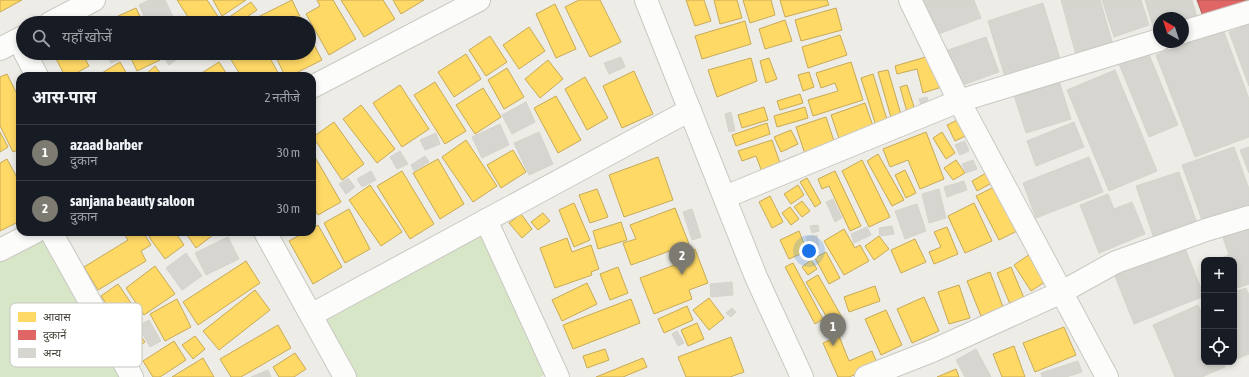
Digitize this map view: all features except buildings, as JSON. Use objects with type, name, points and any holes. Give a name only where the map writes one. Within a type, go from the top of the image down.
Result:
[{"type":"street","points":[[63,16],[94,0]]},
{"type":"street","points":[[316,85],[479,0]]},
{"type":"street","points":[[646,0],[756,277],[802,377]]},
{"type":"street","points":[[910,0],[959,101],[1107,377]]},
{"type":"street","points":[[1189,30],[1249,12]]},
{"type":"street","points":[[725,197],[959,101],[1153,42]]},
{"type":"street","points":[[27,60],[34,72]]},
{"type":"street","points":[[311,315],[690,110]]},
{"type":"street","points":[[866,377],[932,351],[1062,292],[1116,262],[1206,230],[1249,217]]},
{"type":"street","points":[[486,220],[558,377]]},
{"type":"street","points":[[0,250],[27,236]]},
{"type":"street","points":[[53,236],[91,303]]},
{"type":"street","points":[[267,236],[345,377]]},
{"type":"street","points":[[126,367],[132,377]]},
{"type":"green space","points":[[486,220],[555,369],[540,377],[345,377],[311,315]]},
{"type":"green space","points":[[40,236],[53,236],[91,303],[10,303],[10,367],[126,367],[132,377],[0,377],[0,250]]},
{"type":"place","name":"sanjana beauty saloon","points":[[682,275]]},
{"type":"place","name":"azaad barber","points":[[833,346]]}]
